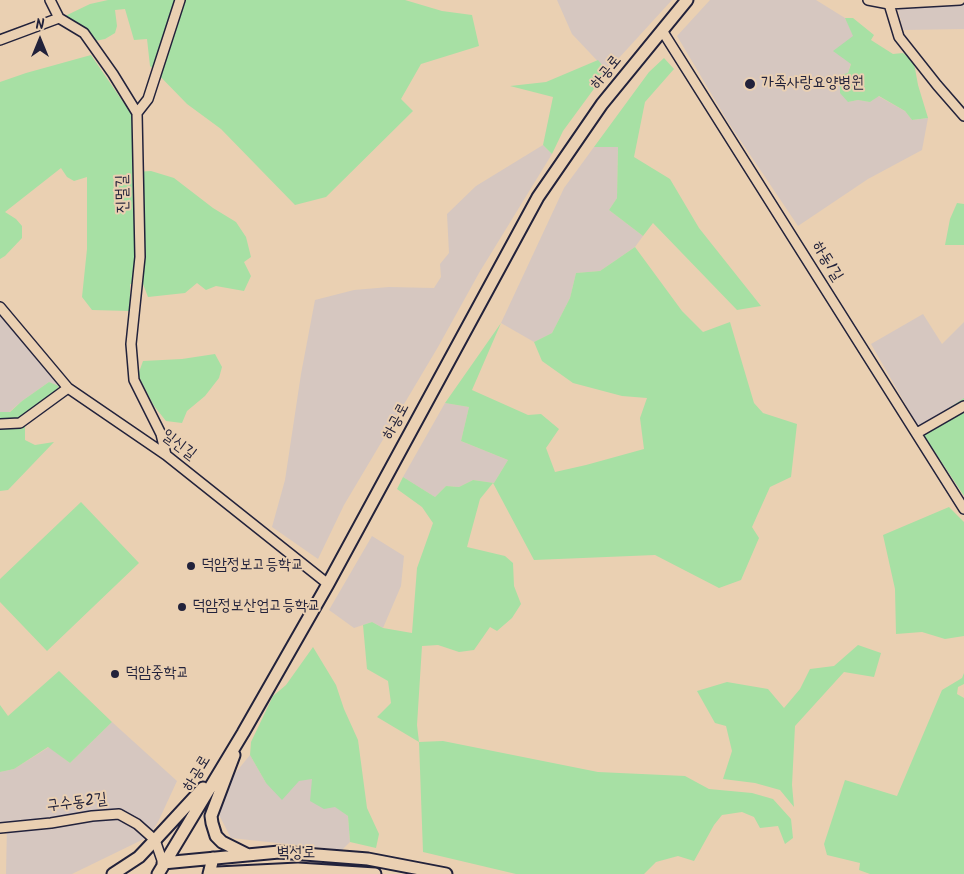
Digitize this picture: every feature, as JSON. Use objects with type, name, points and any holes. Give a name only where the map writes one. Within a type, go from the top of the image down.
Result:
[{"type":"main road","name":"하공로","points":[[158,874],[220,768],[243,733],[328,584],[538,197],[602,104],[663,32],[687,0]]},
{"type":"main road","points":[[243,733],[211,816],[216,836],[230,848],[247,855]]},
{"type":"main road","points":[[113,874],[139,857],[220,768]]},
{"type":"main road","points":[[163,863],[279,852],[368,859],[446,874]]},
{"type":"main road","points":[[209,874],[213,858]]},
{"type":"main road","name":"벽성로","points":[[217,873],[298,869],[375,874]]},
{"type":"street","points":[[50,0],[59,18],[84,33],[138,113],[148,99],[180,0]]},
{"type":"street","points":[[868,0],[889,4],[960,0]]},
{"type":"street","points":[[889,4],[899,37],[964,116]]},
{"type":"street","points":[[0,40],[59,18]]},
{"type":"street","name":"하동1길","points":[[663,32],[964,509]]},
{"type":"street","name":"진멀길","points":[[138,113],[140,257],[130,344],[134,380],[161,434],[166,455]]},
{"type":"street","name":"일신길","points":[[0,307],[68,388],[166,455],[328,584]]},
{"type":"street","points":[[0,424],[20,423],[68,388]]},
{"type":"street","points":[[917,433],[964,406]]},
{"type":"street","name":"구수동2길","points":[[0,828],[119,814],[137,824],[156,840]]},
{"type":"street","points":[[156,840],[163,863]]},
{"type":"shaded area","points":[[557,0],[672,0],[607,71],[572,34]]},
{"type":"shaded area","points":[[710,0],[816,0],[845,18],[854,36],[848,73],[848,102],[858,100],[870,102],[878,96],[905,111],[912,120],[928,118],[922,150],[868,179],[798,226],[728,122],[677,36]]},
{"type":"shaded area","points":[[964,4],[964,29],[903,30],[898,9]]},
{"type":"shaded area","points":[[543,145],[552,154],[479,273],[438,347],[344,505],[318,559],[272,527],[285,480],[301,374],[315,300],[354,290],[389,287],[434,288],[441,277],[440,264],[449,253],[447,214],[476,186]]},
{"type":"shaded area","points":[[594,147],[618,147],[617,198],[609,210],[643,236],[635,247],[600,271],[576,273],[570,298],[552,333],[534,342],[501,323],[564,188]]},
{"type":"shaded area","points":[[0,312],[59,386],[49,382],[9,412],[0,412]]},
{"type":"shaded area","points":[[923,314],[942,344],[964,322],[964,400],[919,428],[871,344]]},
{"type":"shaded area","points":[[445,403],[469,407],[461,441],[508,460],[494,483],[473,480],[459,487],[446,486],[435,497],[403,477]]},
{"type":"shaded area","points":[[372,536],[404,556],[401,586],[383,628],[372,622],[354,628],[329,610]]},
{"type":"shaded area","points":[[112,722],[177,781],[158,822],[148,837],[72,874],[6,874],[7,825],[0,825],[0,772],[14,769],[49,747],[70,763]]},
{"type":"shaded area","points":[[250,755],[266,783],[312,778],[335,806],[348,816],[350,842],[342,850],[231,838],[219,815],[232,777]]},
{"type":"green space","points":[[108,0],[405,0],[442,11],[472,15],[479,46],[421,64],[401,99],[413,111],[326,197],[295,205],[221,129],[187,104],[150,66],[147,39],[134,40],[125,9],[115,10],[117,26],[115,33],[105,39],[95,41],[90,32],[65,16],[90,4]]},
{"type":"green space","points":[[845,18],[853,18],[874,35],[871,40],[893,54],[903,53],[914,63],[918,85],[928,118],[912,120],[905,111],[879,96],[870,102],[858,100],[848,102],[840,93],[840,75],[848,73],[851,64],[833,51],[853,36]]},
{"type":"green space","points":[[91,55],[132,115],[134,172],[151,171],[174,178],[213,208],[236,222],[246,237],[251,257],[244,262],[251,276],[244,291],[216,286],[206,290],[197,283],[185,293],[148,297],[143,284],[130,284],[130,311],[92,310],[82,297],[87,249],[87,177],[74,181],[67,177],[61,168],[5,212],[16,219],[22,226],[22,238],[0,259],[0,82]]},
{"type":"green space","points":[[664,58],[674,69],[645,102],[634,157],[670,179],[699,228],[761,306],[737,310],[653,223],[643,236],[609,210],[617,198],[618,147],[594,147],[649,72]]},
{"type":"green space","points":[[598,60],[607,71],[563,131],[552,154],[543,145],[553,97],[510,86],[546,82]]},
{"type":"green space","points":[[957,203],[964,204],[964,245],[945,245],[950,219]]},
{"type":"green space","points":[[635,247],[682,311],[703,332],[730,322],[754,403],[763,413],[797,424],[791,477],[770,487],[752,527],[759,538],[741,580],[719,588],[655,555],[534,560],[493,483],[480,499],[467,547],[505,556],[513,563],[514,586],[521,604],[512,618],[497,631],[490,627],[474,650],[459,652],[438,645],[422,646],[417,725],[419,742],[377,717],[391,703],[388,681],[367,669],[363,625],[372,622],[383,628],[412,633],[417,568],[433,523],[422,507],[397,489],[403,477],[435,497],[446,486],[459,487],[473,480],[494,483],[508,460],[461,441],[469,407],[445,403],[501,323],[472,390],[528,415],[541,414],[559,429],[546,448],[555,472],[644,449],[640,418],[647,398],[622,396],[573,383],[542,361],[534,342],[552,333],[570,298],[576,273],[600,271]]},
{"type":"green space","points":[[215,354],[222,367],[219,378],[205,396],[187,411],[182,423],[166,421],[154,406],[138,375],[143,361],[182,359]]},
{"type":"green space","points":[[49,382],[59,386],[52,395],[25,415],[25,440],[35,445],[54,442],[8,490],[0,491],[0,412],[10,412]]},
{"type":"green space","points":[[964,398],[964,496],[919,428]]},
{"type":"green space","points":[[81,502],[139,563],[47,651],[0,602],[0,579]]},
{"type":"green space","points":[[949,507],[964,522],[964,636],[945,639],[922,632],[896,634],[895,589],[883,535]]},
{"type":"green space","points":[[858,645],[881,653],[874,677],[844,672],[795,726],[792,785],[794,807],[780,790],[755,783],[723,779],[732,751],[726,726],[715,723],[697,691],[727,682],[768,689],[784,708],[800,689],[810,669],[834,666]]},
{"type":"green space","points":[[313,647],[336,685],[358,740],[367,808],[379,834],[376,848],[350,842],[348,816],[335,807],[324,809],[310,801],[312,779],[299,781],[282,800],[266,783],[250,755],[251,742],[273,696],[286,685]]},
{"type":"green space","points":[[59,671],[112,722],[70,763],[48,747],[14,769],[0,772],[0,705],[8,716]]},
{"type":"green space","points":[[964,673],[964,684],[958,687],[957,694],[964,698],[964,874],[870,874],[859,870],[860,863],[827,855],[824,844],[845,780],[897,796],[942,690],[962,678]]},
{"type":"green space","points":[[443,741],[598,772],[685,776],[709,789],[752,793],[773,799],[791,819],[793,838],[785,844],[778,826],[760,828],[754,817],[742,812],[722,815],[714,825],[694,861],[678,856],[656,862],[644,874],[516,874],[423,852],[419,742]]},
{"type":"place","name":"가족사랑요양병원","points":[[750,84]]},
{"type":"place","name":"덕암정보고등학교","points":[[191,566]]},
{"type":"place","name":"덕암정보산업고등학교","points":[[182,607]]},
{"type":"place","name":"덕암중학교","points":[[115,674]]}]
